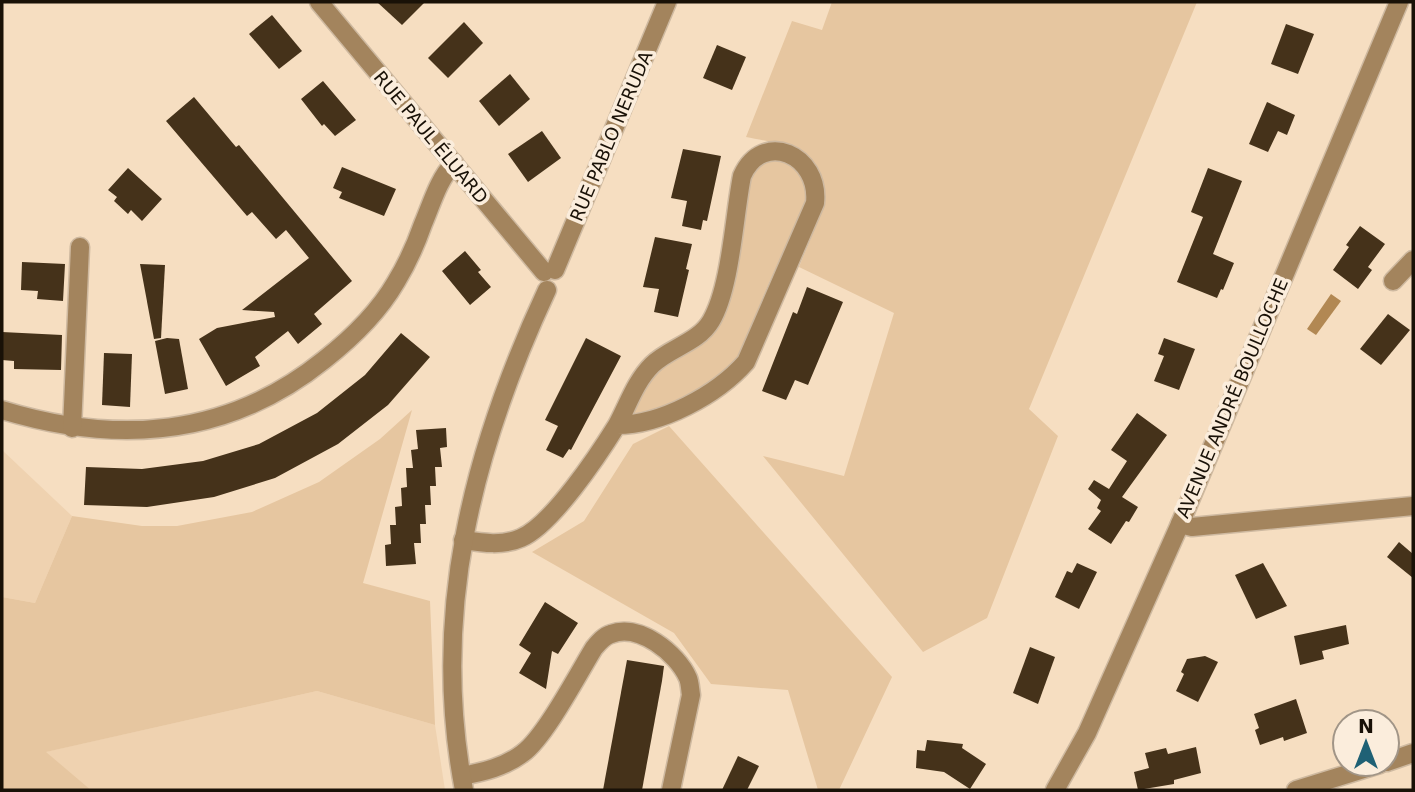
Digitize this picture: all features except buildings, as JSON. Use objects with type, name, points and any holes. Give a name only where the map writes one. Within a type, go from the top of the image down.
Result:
[{"type":"street","name":"RUE PAUL ÉLUARD","points":[[319,2],[549,277]]},
{"type":"street","name":"RUE PABLO NERUDA","points":[[463,783],[454,717],[452,637],[463,540],[471,497],[491,427],[549,277],[667,2]]},
{"type":"street","name":"AVENUE ANDRÉ BOULLOCHE","points":[[1055,790],[1087,733],[1180,524],[1399,2]]},
{"type":"street","points":[[463,540],[510,542],[524,537],[543,522],[617,425],[636,386],[651,366],[669,351],[693,340],[711,321],[722,291],[742,176],[748,162],[756,155],[766,152],[779,152],[796,158],[811,174],[816,193],[815,203],[746,362],[733,377],[696,401],[635,425],[617,425]]},
{"type":"street","points":[[2,410],[72,428],[134,431],[183,427],[262,401],[303,377],[360,328],[383,302],[407,261],[440,181],[454,163]]},
{"type":"street","points":[[72,428],[80,247]]},
{"type":"street","points":[[1393,281],[1413,260]]},
{"type":"street","points":[[1180,524],[1192,527],[1219,525],[1413,506]]},
{"type":"street","points":[[463,783],[523,754],[540,734],[594,648],[612,633],[623,632],[645,637],[665,650],[679,663],[688,679],[691,695],[671,790]]},
{"type":"street","points":[[1296,790],[1335,778]]},
{"type":"shaded area","points":[[832,2],[1197,2],[1029,409],[1058,436],[987,618],[923,652],[763,456],[844,476],[894,313],[799,267],[816,225],[823,195],[818,168],[808,157],[794,149],[746,137],[792,21],[822,30]]},
{"type":"shaded area","points":[[773,159],[795,167],[805,184],[807,196],[801,219],[768,284],[743,350],[722,374],[695,394],[664,408],[633,416],[630,413],[651,379],[676,357],[701,342],[753,172],[760,163]]},
{"type":"shaded area","points":[[1331,294],[1341,301],[1316,335],[1307,329]]},
{"type":"shaded area","points":[[412,410],[363,583],[430,601],[435,725],[317,691],[46,752],[91,790],[2,790],[2,597],[35,603],[72,516],[142,526],[177,526],[252,512],[319,482],[380,439]]},
{"type":"shaded area","points":[[669,426],[892,677],[839,790],[818,790],[788,690],[711,684],[674,633],[532,552],[584,521],[633,444]]},
{"type":"shaded area","points":[[2,450],[72,516],[35,603],[2,597]]},
{"type":"shaded area","points":[[317,691],[435,725],[445,790],[91,790],[45,752]]}]
